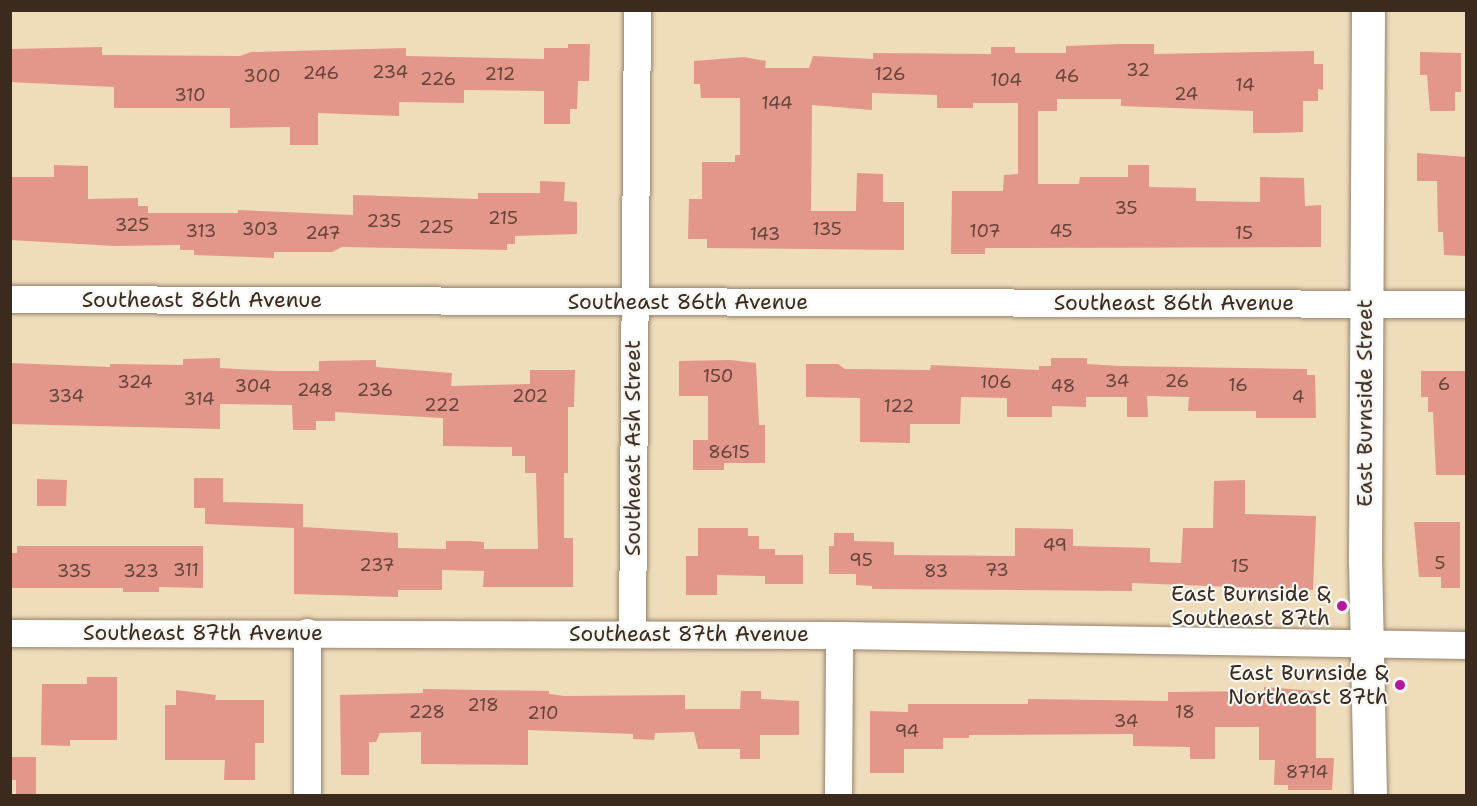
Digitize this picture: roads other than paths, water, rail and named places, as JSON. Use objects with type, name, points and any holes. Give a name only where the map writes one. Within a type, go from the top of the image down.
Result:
[{"type":"street","name":"Southeast Ash Street","points":[[632,634],[637,10]]},
{"type":"street","name":"East Burnside Street","points":[[1368,10],[1365,304],[1370,795]]},
{"type":"street","name":"Southeast 86th Avenue","points":[[10,299],[1467,304]]},
{"type":"street","points":[[307,632],[307,795]]},
{"type":"street","name":"Southeast 87th Avenue","points":[[10,633],[839,635],[1367,641],[1467,645]]},
{"type":"street","points":[[838,795],[839,635]]},
{"type":"place","name":"East Burnside & Southeast 87th","points":[[1342,606]]},
{"type":"place","name":"East Burnside & Northeast 87th","points":[[1400,685]]}]
